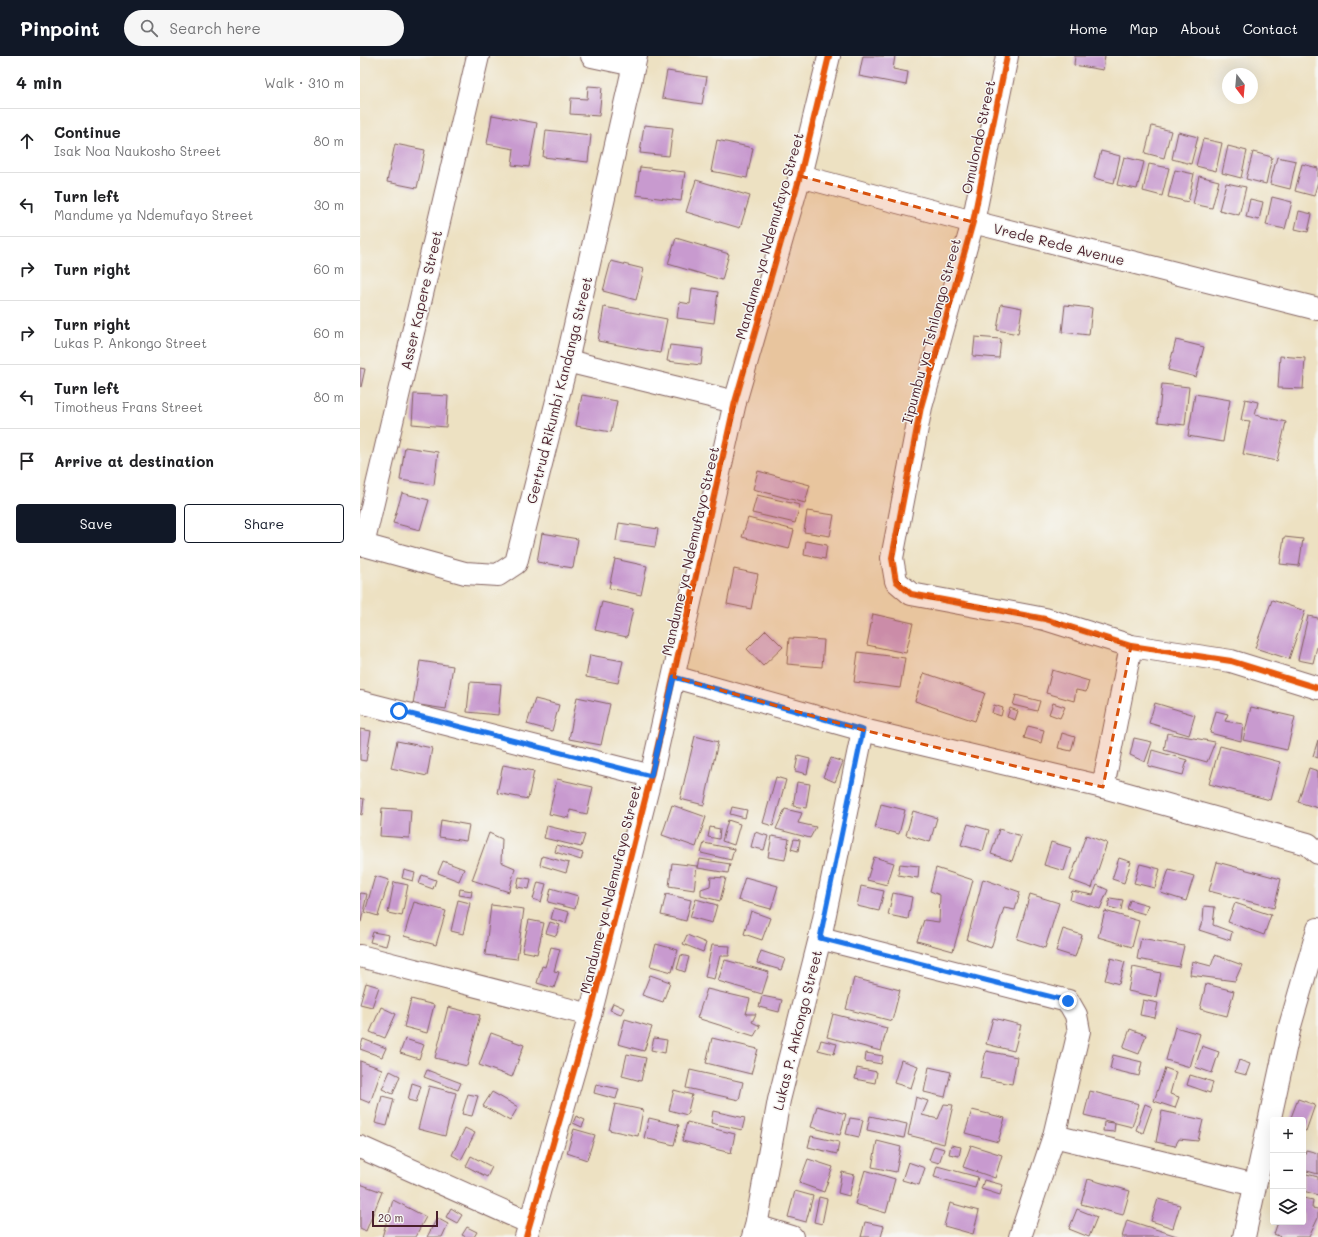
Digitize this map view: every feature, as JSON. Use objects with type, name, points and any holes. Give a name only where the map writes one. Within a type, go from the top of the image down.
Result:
[{"type":"street","name":"Asser Kapere Street","points":[[361,544],[478,56]]},
{"type":"street","points":[[592,56],[635,61]]},
{"type":"street","name":"Mandume ya Ndemufayo Street","points":[[528,1230],[590,1015],[651,776],[735,402],[800,176],[829,56]]},
{"type":"street","name":"Omulondo Street","points":[[973,222],[1007,56]]},
{"type":"street","name":"Gertrud Rikumbi Kandanga Street","points":[[361,544],[465,573],[498,575],[516,563],[567,361],[635,61]]},
{"type":"street","name":"Vrede Rede Avenue","points":[[800,176],[973,222],[1318,309]]},
{"type":"street","name":"Iipumbu ya Tshilongo Street","points":[[973,222],[921,407],[892,558],[896,581],[912,594],[1045,619],[1131,646],[1230,661],[1318,688]]},
{"type":"street","points":[[567,361],[735,402]]},
{"type":"street","points":[[1103,786],[1131,646]]},
{"type":"street","points":[[674,677],[863,730],[1103,786],[1308,844],[1318,853]]},
{"type":"street","points":[[360,702],[651,776]]},
{"type":"street","name":"Lukas P. Ankongo Street","points":[[754,1231],[779,1100],[820,938],[863,730]]},
{"type":"street","points":[[1244,1237],[1290,1026],[1318,929]]},
{"type":"street","points":[[820,938],[1068,1001],[1076,1015],[1079,1031],[1054,1136],[1020,1237]]},
{"type":"street","points":[[360,956],[590,1015]]},
{"type":"street","points":[[1054,1136],[1255,1185]]},
{"type":"street","points":[[360,1147],[528,1230]]},
{"type":"street","points":[[754,1231],[792,1237]]},
{"type":"highlighted area","points":[[800,176],[973,222],[921,407],[892,558],[896,581],[911,594],[1045,619],[1131,646],[1103,787],[863,730],[674,677],[735,402]]},
{"type":"building","points":[[863,56],[895,56],[893,69],[908,72],[906,85],[859,76]]},
{"type":"building","points":[[1075,56],[1105,56],[1103,70],[1074,65]]},
{"type":"building","points":[[667,71],[707,77],[702,104],[662,98]]},
{"type":"building","points":[[588,86],[602,87],[599,116],[570,114],[571,98],[587,99]]},
{"type":"building","points":[[492,115],[537,123],[529,167],[512,165],[514,149],[487,144]]},
{"type":"building","points":[[644,125],[673,128],[669,156],[640,153]]},
{"type":"building","points":[[1152,126],[1171,131],[1164,158],[1145,153]]},
{"type":"building","points":[[546,130],[591,135],[588,162],[543,157]]},
{"type":"building","points":[[1178,132],[1198,137],[1191,164],[1172,159]]},
{"type":"building","points":[[1203,139],[1222,143],[1216,171],[1196,166]]},
{"type":"building","points":[[717,140],[753,148],[747,178],[711,171]]},
{"type":"building","points":[[395,144],[425,150],[417,188],[387,182]]},
{"type":"building","points":[[1228,146],[1247,151],[1241,178],[1222,173]]},
{"type":"building","points":[[1101,151],[1120,156],[1114,183],[1094,178]]},
{"type":"building","points":[[1253,152],[1272,157],[1266,184],[1246,179]]},
{"type":"building","points":[[1124,157],[1144,162],[1137,189],[1117,185]]},
{"type":"building","points":[[1277,157],[1296,161],[1290,189],[1270,184]]},
{"type":"building","points":[[1149,164],[1169,168],[1162,196],[1143,191]]},
{"type":"building","points":[[1302,164],[1318,168],[1318,181],[1314,196],[1295,191]]},
{"type":"building","points":[[640,167],[685,172],[681,201],[636,195]]},
{"type":"building","points":[[1175,170],[1194,174],[1188,202],[1168,197]]},
{"type":"building","points":[[1199,176],[1219,181],[1212,208],[1193,204]]},
{"type":"building","points":[[696,180],[750,196],[740,228],[686,212]]},
{"type":"building","points":[[1226,183],[1246,187],[1239,215],[1219,210]]},
{"type":"building","points":[[1272,197],[1292,202],[1285,229],[1266,225]]},
{"type":"building","points":[[1250,199],[1263,202],[1259,220],[1246,217]]},
{"type":"building","points":[[1299,211],[1312,214],[1308,232],[1295,229]]},
{"type":"building","points":[[676,238],[729,254],[722,280],[668,264]]},
{"type":"building","points":[[611,261],[644,269],[636,300],[603,291]]},
{"type":"building","points":[[692,288],[718,292],[714,323],[677,318],[679,302],[690,304]]},
{"type":"building","points":[[1001,304],[1022,308],[1018,334],[997,330]]},
{"type":"building","points":[[1065,305],[1092,308],[1089,335],[1062,332]]},
{"type":"building","points":[[604,307],[667,319],[660,353],[598,341]]},
{"type":"building","points":[[975,337],[1001,339],[999,358],[973,356]]},
{"type":"building","points":[[1176,340],[1204,347],[1196,377],[1168,370]]},
{"type":"building","points":[[670,345],[703,349],[701,365],[667,361]]},
{"type":"building","points":[[1280,356],[1305,358],[1303,389],[1278,388]]},
{"type":"building","points":[[360,368],[365,369],[361,387],[360,386]]},
{"type":"building","points":[[1162,384],[1189,387],[1185,425],[1158,422]]},
{"type":"building","points":[[414,394],[448,396],[446,427],[412,424]]},
{"type":"building","points":[[1195,394],[1230,400],[1223,442],[1188,436]]},
{"type":"building","points":[[582,395],[617,401],[611,432],[576,426]]},
{"type":"building","points":[[1245,399],[1258,402],[1255,415],[1286,422],[1277,461],[1243,454],[1250,421],[1241,420]]},
{"type":"building","points":[[405,447],[438,452],[434,485],[400,480]]},
{"type":"building","points":[[758,471],[810,485],[805,503],[753,489]]},
{"type":"building","points":[[402,493],[429,500],[420,530],[393,523]]},
{"type":"building","points":[[757,495],[800,505],[795,523],[752,513]]},
{"type":"building","points":[[807,511],[834,515],[830,536],[804,532]]},
{"type":"building","points":[[748,518],[794,530],[789,549],[742,537]]},
{"type":"building","points":[[619,523],[658,529],[655,547],[616,541]]},
{"type":"building","points":[[542,533],[578,539],[573,568],[537,562]]},
{"type":"building","points":[[1284,537],[1303,539],[1299,566],[1280,564]]},
{"type":"building","points":[[806,541],[827,545],[825,559],[804,555]]},
{"type":"building","points":[[615,559],[647,566],[641,595],[609,588]]},
{"type":"building","points":[[734,569],[758,574],[751,609],[727,604]]},
{"type":"building","points":[[1272,600],[1305,611],[1289,659],[1255,648]]},
{"type":"building","points":[[602,602],[633,609],[627,637],[595,630]]},
{"type":"building","points":[[873,614],[913,623],[906,653],[867,645]]},
{"type":"building","points":[[1308,616],[1318,618],[1318,643],[1313,663],[1298,660]]},
{"type":"building","points":[[766,630],[783,647],[763,666],[747,649]]},
{"type":"building","points":[[789,638],[824,640],[822,667],[787,664]]},
{"type":"building","points":[[858,652],[905,658],[900,688],[854,682]]},
{"type":"building","points":[[590,655],[623,661],[618,683],[586,677]]},
{"type":"building","points":[[420,661],[453,666],[446,709],[413,704]]},
{"type":"building","points":[[1052,670],[1089,681],[1086,692],[1076,690],[1074,701],[1046,693]]},
{"type":"building","points":[[924,673],[985,693],[975,721],[915,701]]},
{"type":"building","points":[[470,682],[501,684],[498,715],[467,712]]},
{"type":"building","points":[[1016,695],[1040,701],[1037,711],[1013,705]]},
{"type":"building","points":[[577,697],[610,704],[601,745],[569,739]]},
{"type":"building","points":[[535,699],[559,705],[552,731],[527,724]]},
{"type":"building","points":[[1053,703],[1065,707],[1060,718],[1049,714]]},
{"type":"building","points":[[1155,703],[1195,715],[1189,735],[1149,723]]},
{"type":"building","points":[[994,705],[1003,708],[1001,716],[992,713]]},
{"type":"building","points":[[1251,707],[1295,717],[1287,750],[1243,740]]},
{"type":"building","points":[[1010,708],[1018,711],[1015,720],[1007,717]]},
{"type":"building","points":[[1216,711],[1228,714],[1225,721],[1243,724],[1241,741],[1210,733]]},
{"type":"building","points":[[1028,726],[1044,730],[1041,743],[1024,738]]},
{"type":"building","points":[[360,729],[371,731],[366,761],[360,760]]},
{"type":"building","points":[[1062,733],[1075,737],[1071,751],[1058,748]]},
{"type":"building","points":[[1167,733],[1215,742],[1207,762],[1164,750]]},
{"type":"building","points":[[695,736],[718,742],[704,805],[680,799]]},
{"type":"building","points":[[1134,738],[1152,742],[1145,762],[1130,755]]},
{"type":"building","points":[[1318,740],[1318,758],[1313,756]]},
{"type":"building","points":[[397,741],[432,748],[427,776],[391,768]]},
{"type":"building","points":[[1220,746],[1280,762],[1270,800],[1209,784]]},
{"type":"building","points":[[1152,750],[1187,760],[1183,775],[1148,766]]},
{"type":"building","points":[[798,756],[810,759],[807,774],[795,771]]},
{"type":"building","points":[[831,758],[843,762],[835,782],[823,777]]},
{"type":"building","points":[[503,765],[534,771],[528,799],[497,793]]},
{"type":"building","points":[[1309,768],[1318,771],[1318,808],[1298,802]]},
{"type":"building","points":[[776,777],[786,780],[773,826],[763,823]]},
{"type":"building","points":[[557,779],[593,787],[587,814],[570,810],[569,818],[549,814]]},
{"type":"building","points":[[797,782],[810,784],[806,808],[793,806]]},
{"type":"building","points":[[360,798],[364,799],[362,815],[360,814]]},
{"type":"building","points":[[881,804],[905,810],[899,834],[875,828]]},
{"type":"building","points":[[672,805],[706,817],[696,847],[662,835]]},
{"type":"building","points":[[732,807],[747,810],[745,818],[730,814]]},
{"type":"building","points":[[382,808],[411,810],[409,838],[380,836]]},
{"type":"building","points":[[785,809],[802,813],[798,823],[816,827],[810,838],[776,829]]},
{"type":"building","points":[[913,811],[937,818],[930,842],[906,835]]},
{"type":"building","points":[[441,820],[469,825],[466,841],[439,837]]},
{"type":"building","points":[[728,820],[740,824],[734,845],[722,841]]},
{"type":"building","points":[[968,824],[989,830],[983,851],[961,845]]},
{"type":"building","points":[[547,826],[585,835],[581,847],[544,838]]},
{"type":"building","points":[[710,827],[720,829],[719,839],[708,837]]},
{"type":"building","points":[[999,829],[1021,836],[1012,861],[991,854]]},
{"type":"building","points":[[755,832],[768,836],[764,850],[751,847]]},
{"type":"building","points":[[489,833],[502,839],[501,862],[515,868],[509,892],[472,880]]},
{"type":"building","points":[[1086,835],[1107,843],[1092,888],[1070,880]]},
{"type":"building","points":[[772,836],[789,839],[785,860],[768,857]]},
{"type":"building","points":[[794,839],[800,840],[798,851],[791,849]]},
{"type":"building","points":[[1051,842],[1071,848],[1064,871],[1044,865]]},
{"type":"building","points":[[704,843],[734,849],[731,860],[701,853]]},
{"type":"building","points":[[557,845],[583,853],[581,860],[555,852]]},
{"type":"building","points":[[542,856],[569,863],[566,873],[540,865]]},
{"type":"building","points":[[874,857],[894,863],[887,885],[867,880]]},
{"type":"building","points":[[1119,858],[1131,862],[1124,883],[1112,879]]},
{"type":"building","points":[[700,859],[730,864],[728,873],[698,868]]},
{"type":"building","points":[[443,861],[464,869],[459,881],[438,873]]},
{"type":"building","points":[[1217,862],[1281,879],[1274,908],[1209,891]]},
{"type":"building","points":[[672,863],[697,866],[694,890],[669,886]]},
{"type":"building","points":[[900,864],[919,866],[918,878],[898,875]]},
{"type":"building","points":[[1140,864],[1160,869],[1155,888],[1134,883]]},
{"type":"building","points":[[936,868],[973,880],[953,951],[917,941],[924,920],[939,922],[940,895],[930,891]]},
{"type":"building","points":[[1169,869],[1194,876],[1186,901],[1161,893]]},
{"type":"building","points":[[404,870],[415,873],[413,881],[402,878]]},
{"type":"building","points":[[422,875],[436,880],[433,889],[419,884]]},
{"type":"building","points":[[375,876],[389,880],[378,916],[365,912]]},
{"type":"building","points":[[519,877],[531,879],[529,889],[517,887]]},
{"type":"building","points":[[711,877],[726,878],[720,901],[701,896],[701,889],[710,886]]},
{"type":"building","points":[[745,877],[778,886],[771,909],[738,900]]},
{"type":"building","points":[[983,879],[1020,892],[1015,910],[1004,908],[991,948],[967,940]]},
{"type":"building","points":[[394,882],[408,885],[402,916],[388,913]]},
{"type":"building","points":[[538,882],[546,884],[541,902],[533,899]]},
{"type":"building","points":[[1097,885],[1108,890],[1100,909],[1070,900],[1072,891],[1093,895]]},
{"type":"building","points":[[861,886],[884,891],[879,911],[857,906]]},
{"type":"building","points":[[551,888],[578,896],[575,909],[548,902]]},
{"type":"building","points":[[460,889],[472,891],[471,897],[459,895]]},
{"type":"building","points":[[360,893],[367,894],[361,922],[360,922]]},
{"type":"building","points":[[893,893],[912,897],[908,919],[888,915]]},
{"type":"building","points":[[666,894],[691,900],[686,921],[661,915]]},
{"type":"building","points":[[1030,894],[1059,903],[1045,948],[1017,939]]},
{"type":"building","points":[[1110,898],[1123,900],[1121,910],[1108,907]]},
{"type":"building","points":[[696,899],[717,905],[712,923],[690,917]]},
{"type":"building","points":[[458,900],[470,903],[463,934],[451,931]]},
{"type":"building","points":[[1130,900],[1148,905],[1145,914],[1127,909]]},
{"type":"building","points":[[414,902],[446,911],[436,945],[404,936]]},
{"type":"building","points":[[1235,903],[1271,915],[1264,935],[1228,922]]},
{"type":"building","points":[[491,905],[524,909],[517,959],[485,955]]},
{"type":"building","points":[[1204,906],[1215,907],[1213,925],[1232,932],[1230,940],[1199,930],[1203,922]]},
{"type":"building","points":[[554,908],[569,912],[566,923],[551,919]]},
{"type":"building","points":[[751,911],[770,918],[762,940],[744,934]]},
{"type":"building","points":[[1105,911],[1139,921],[1132,947],[1098,937]]},
{"type":"building","points":[[529,920],[544,923],[537,954],[522,951]]},
{"type":"building","points":[[550,922],[560,925],[556,936],[546,933]]},
{"type":"building","points":[[1063,929],[1082,935],[1075,957],[1056,951]]},
{"type":"building","points":[[373,932],[389,935],[386,946],[370,942]]},
{"type":"building","points":[[687,935],[706,943],[703,952],[683,944]]},
{"type":"building","points":[[1141,938],[1184,946],[1179,967],[1137,959]]},
{"type":"building","points":[[656,944],[678,950],[672,972],[650,966]]},
{"type":"building","points":[[712,945],[730,946],[729,956],[720,956],[714,979],[705,977]]},
{"type":"building","points":[[551,947],[560,949],[554,971],[559,972],[554,988],[537,983],[542,966],[545,967]]},
{"type":"building","points":[[761,951],[785,959],[781,970],[757,963]]},
{"type":"building","points":[[681,955],[689,957],[685,972],[677,969]]},
{"type":"building","points":[[1215,955],[1242,965],[1235,981],[1190,975],[1192,961],[1211,966]]},
{"type":"building","points":[[1111,958],[1125,962],[1119,984],[1105,980]]},
{"type":"building","points":[[725,960],[769,972],[762,994],[718,981]]},
{"type":"building","points":[[1133,967],[1161,973],[1156,997],[1128,991]]},
{"type":"building","points":[[650,975],[670,982],[663,1002],[642,995]]},
{"type":"building","points":[[854,978],[900,990],[892,1021],[846,1009]]},
{"type":"building","points":[[366,983],[379,987],[372,1007],[360,1004]]},
{"type":"building","points":[[1206,984],[1234,991],[1227,1016],[1200,1009]]},
{"type":"building","points":[[707,989],[750,999],[746,1014],[756,1014],[752,1022],[760,1026],[754,1036],[697,1018]]},
{"type":"building","points":[[762,996],[782,1000],[779,1012],[759,1007]]},
{"type":"building","points":[[411,999],[434,1005],[427,1033],[404,1027]]},
{"type":"building","points":[[1143,1000],[1158,1003],[1155,1018],[1140,1015]]},
{"type":"building","points":[[613,1003],[624,1008],[621,1014],[610,1010]]},
{"type":"building","points":[[381,1007],[396,1014],[385,1038],[370,1032]]},
{"type":"building","points":[[448,1007],[480,1015],[467,1066],[435,1058]]},
{"type":"building","points":[[833,1014],[887,1028],[881,1051],[827,1037]]},
{"type":"building","points":[[993,1018],[1021,1025],[1014,1051],[986,1044]]},
{"type":"building","points":[[625,1019],[652,1027],[644,1051],[618,1044]]},
{"type":"building","points":[[1175,1027],[1200,1034],[1190,1067],[1166,1060]]},
{"type":"building","points":[[1130,1029],[1146,1035],[1139,1054],[1123,1048]]},
{"type":"building","points":[[491,1033],[524,1045],[512,1077],[479,1065]]},
{"type":"building","points":[[654,1038],[667,1040],[665,1053],[651,1050]]},
{"type":"building","points":[[712,1038],[758,1049],[751,1074],[706,1063]]},
{"type":"building","points":[[363,1039],[386,1048],[382,1057],[360,1049]]},
{"type":"building","points":[[405,1039],[424,1045],[419,1059],[400,1053]]},
{"type":"building","points":[[821,1040],[837,1044],[834,1054],[818,1050]]},
{"type":"building","points":[[1202,1046],[1219,1052],[1212,1073],[1195,1067]]},
{"type":"building","points":[[986,1051],[1017,1057],[1012,1084],[980,1078]]},
{"type":"building","points":[[866,1053],[883,1056],[881,1064],[865,1061]]},
{"type":"building","points":[[627,1054],[646,1058],[641,1081],[622,1076]]},
{"type":"building","points":[[1113,1055],[1142,1062],[1139,1076],[1110,1069]]},
{"type":"building","points":[[901,1060],[918,1066],[911,1088],[894,1083]]},
{"type":"building","points":[[1239,1060],[1250,1064],[1246,1075],[1235,1072]]},
{"type":"building","points":[[360,1061],[382,1069],[370,1103],[360,1099]]},
{"type":"building","points":[[929,1067],[951,1072],[945,1097],[924,1092]]},
{"type":"building","points":[[857,1068],[877,1072],[875,1083],[855,1079]]},
{"type":"building","points":[[1165,1068],[1176,1072],[1170,1094],[1179,1097],[1175,1108],[1154,1101]]},
{"type":"building","points":[[427,1070],[461,1083],[458,1090],[424,1077]]},
{"type":"building","points":[[690,1070],[743,1082],[739,1100],[686,1088]]},
{"type":"building","points":[[390,1071],[400,1076],[393,1094],[382,1089]]},
{"type":"building","points":[[1190,1075],[1213,1082],[1210,1093],[1187,1085]]},
{"type":"building","points":[[412,1083],[421,1086],[416,1102],[408,1100]]},
{"type":"building","points":[[596,1084],[619,1089],[616,1099],[594,1093]]},
{"type":"building","points":[[429,1086],[456,1093],[445,1136],[418,1129]]},
{"type":"building","points":[[674,1090],[692,1095],[687,1115],[669,1110]]},
{"type":"building","points":[[1090,1091],[1139,1104],[1132,1127],[1084,1115]]},
{"type":"building","points":[[492,1092],[518,1107],[510,1121],[483,1106]]},
{"type":"building","points":[[468,1094],[478,1096],[472,1116],[462,1114]]},
{"type":"building","points":[[382,1096],[394,1099],[387,1126],[375,1123]]},
{"type":"building","points":[[916,1097],[928,1101],[922,1115],[938,1119],[944,1104],[953,1105],[944,1144],[908,1135]]},
{"type":"building","points":[[1298,1099],[1315,1105],[1306,1131],[1306,1117],[1291,1117]]},
{"type":"building","points":[[615,1104],[643,1110],[638,1136],[609,1130]]},
{"type":"building","points":[[1145,1104],[1152,1107],[1143,1133],[1136,1130]]},
{"type":"building","points":[[817,1106],[846,1114],[840,1135],[811,1127]]},
{"type":"building","points":[[972,1110],[1005,1118],[998,1142],[965,1133]]},
{"type":"building","points":[[713,1111],[745,1118],[742,1130],[711,1123]]},
{"type":"building","points":[[1162,1111],[1203,1120],[1198,1141],[1179,1139],[1175,1146],[1156,1142]]},
{"type":"building","points":[[576,1116],[585,1120],[582,1127],[573,1123]]},
{"type":"building","points":[[870,1116],[907,1124],[904,1138],[867,1130]]},
{"type":"building","points":[[649,1118],[679,1125],[674,1145],[644,1138]]},
{"type":"building","points":[[850,1118],[863,1120],[859,1137],[846,1134]]},
{"type":"building","points":[[687,1122],[735,1134],[731,1153],[682,1141]]},
{"type":"building","points":[[1104,1122],[1115,1123],[1114,1132],[1103,1131]]},
{"type":"building","points":[[465,1128],[475,1133],[461,1160],[452,1155]]},
{"type":"building","points":[[574,1129],[595,1135],[587,1160],[567,1153]]},
{"type":"building","points":[[811,1136],[839,1142],[837,1154],[808,1147]]},
{"type":"building","points":[[877,1141],[901,1147],[896,1172],[872,1167]]},
{"type":"building","points":[[951,1145],[961,1147],[959,1156],[949,1154]]},
{"type":"building","points":[[971,1145],[1002,1155],[995,1178],[963,1167]]},
{"type":"building","points":[[934,1146],[944,1149],[939,1163],[929,1160]]},
{"type":"building","points":[[1306,1150],[1318,1153],[1318,1174],[1306,1171]]},
{"type":"building","points":[[471,1156],[492,1167],[487,1177],[466,1166]]},
{"type":"building","points":[[808,1159],[833,1167],[824,1192],[799,1183]]},
{"type":"building","points":[[908,1162],[925,1168],[919,1185],[902,1180]]},
{"type":"building","points":[[937,1166],[978,1177],[975,1188],[934,1177]]},
{"type":"building","points":[[865,1170],[895,1179],[886,1213],[855,1204]]},
{"type":"building","points":[[842,1172],[854,1175],[849,1196],[838,1193]]},
{"type":"building","points":[[1306,1174],[1318,1177],[1318,1195],[1306,1192]]},
{"type":"building","points":[[1088,1179],[1130,1191],[1123,1215],[1081,1204]]},
{"type":"building","points":[[984,1180],[1003,1185],[1000,1195],[981,1189]]},
{"type":"building","points":[[360,1184],[382,1192],[366,1231],[360,1228]]},
{"type":"building","points":[[795,1191],[813,1196],[806,1222],[788,1217]]},
{"type":"building","points":[[819,1197],[827,1199],[822,1224],[814,1222]]},
{"type":"building","points":[[1158,1199],[1180,1205],[1173,1228],[1151,1221]]},
{"type":"building","points":[[1306,1199],[1313,1200],[1312,1208],[1318,1209],[1318,1218],[1309,1237],[1281,1237],[1274,1234],[1277,1225],[1306,1225]]},
{"type":"building","points":[[393,1200],[426,1217],[415,1237],[382,1237]]},
{"type":"building","points":[[950,1203],[979,1211],[973,1234],[944,1226]]},
{"type":"building","points":[[451,1208],[462,1215],[457,1223],[446,1217]]},
{"type":"building","points":[[1077,1209],[1097,1217],[1089,1237],[1069,1229]]},
{"type":"building","points":[[437,1218],[448,1224],[442,1237],[427,1237]]},
{"type":"building","points":[[1127,1220],[1180,1237],[1122,1237]]},
{"type":"building","points":[[865,1222],[884,1226],[881,1237],[861,1237]]},
{"type":"building","points":[[467,1227],[477,1232],[474,1237],[466,1237],[462,1235]]},
{"type":"cycle path","points":[[526,1237],[590,1015],[651,776],[735,402],[800,176],[829,56]]},
{"type":"cycle path","points":[[1007,56],[973,222],[921,407],[892,558],[896,581],[911,594],[1045,619],[1131,646],[1231,661],[1318,688]]},
{"type":"route","points":[[399,711],[651,776],[674,677],[863,730],[820,938],[1068,1001]]}]
